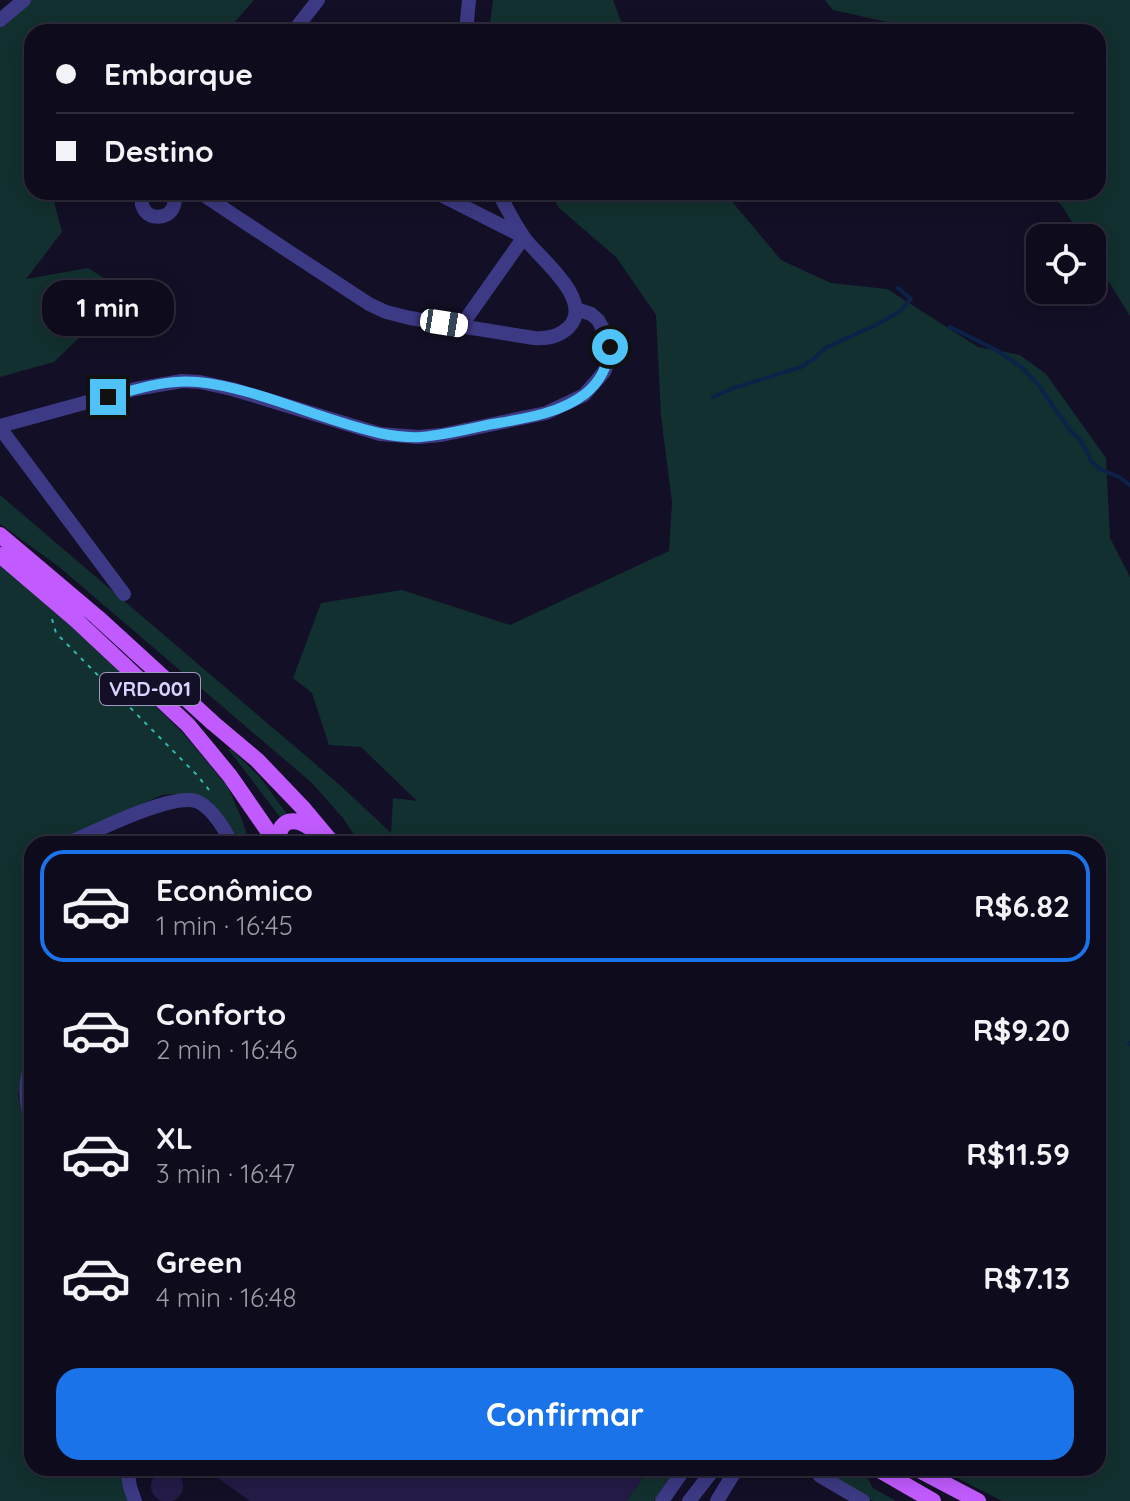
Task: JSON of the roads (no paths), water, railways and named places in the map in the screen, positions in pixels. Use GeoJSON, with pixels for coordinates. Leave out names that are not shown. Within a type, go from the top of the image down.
{"type":"FeatureCollection","features":[{"type":"Feature","properties":{"kind":"main road","name":"VRD-001"},"geometry":{"type":"LineString","coordinates":[[0,535],[257,760],[325,836]]}},
{"type":"Feature","properties":{"kind":"main road","name":"VRD-001"},"geometry":{"type":"LineString","coordinates":[[0,555],[76,620],[188,725],[230,776],[272,836]]}},
{"type":"Feature","properties":{"kind":"main road"},"geometry":{"type":"LineString","coordinates":[[278,836],[285,824],[298,822],[321,836]]}},
{"type":"Feature","properties":{"kind":"main road"},"geometry":{"type":"LineString","coordinates":[[890,1476],[933,1501]]}},
{"type":"Feature","properties":{"kind":"main road"},"geometry":{"type":"LineString","coordinates":[[930,1476],[978,1501]]}},
{"type":"Feature","properties":{"kind":"street"},"geometry":{"type":"LineString","coordinates":[[0,20],[24,0]]}},
{"type":"Feature","properties":{"kind":"street"},"geometry":{"type":"LineString","coordinates":[[299,24],[318,0]]}},
{"type":"Feature","properties":{"kind":"street"},"geometry":{"type":"LineString","coordinates":[[467,24],[469,0]]}},
{"type":"Feature","properties":{"kind":"street"},"geometry":{"type":"LineString","coordinates":[[142,200],[147,213],[157,217],[168,214],[176,200]]}},
{"type":"Feature","properties":{"kind":"street"},"geometry":{"type":"LineString","coordinates":[[211,200],[369,304],[386,312],[461,326],[554,337],[574,320],[576,309],[573,294],[524,237],[503,200]]}},
{"type":"Feature","properties":{"kind":"street"},"geometry":{"type":"LineString","coordinates":[[451,200],[524,237]]}},
{"type":"Feature","properties":{"kind":"street"},"geometry":{"type":"LineString","coordinates":[[461,326],[524,237]]}},
{"type":"Feature","properties":{"kind":"street"},"geometry":{"type":"LineString","coordinates":[[124,594],[0,427],[135,389],[182,381],[243,392],[380,434],[441,435],[546,413],[584,395],[604,372],[610,347],[598,320],[576,309]]}},
{"type":"Feature","properties":{"kind":"street"},"geometry":{"type":"LineString","coordinates":[[85,836],[154,807],[181,801],[197,802],[209,810],[227,836]]}},
{"type":"Feature","properties":{"kind":"street"},"geometry":{"type":"LineString","coordinates":[[128,1476],[135,1501]]}},
{"type":"Feature","properties":{"kind":"street"},"geometry":{"type":"LineString","coordinates":[[662,1501],[679,1476]]}},
{"type":"Feature","properties":{"kind":"street"},"geometry":{"type":"LineString","coordinates":[[689,1501],[709,1476]]}},
{"type":"Feature","properties":{"kind":"street"},"geometry":{"type":"LineString","coordinates":[[717,1501],[732,1476]]}},
{"type":"Feature","properties":{"kind":"street"},"geometry":{"type":"LineString","coordinates":[[820,1476],[863,1501]]}},
{"type":"Feature","properties":{"kind":"waterway"},"geometry":{"type":"LineString","coordinates":[[713,397],[801,367],[825,348],[899,312],[911,299],[898,288]]}},
{"type":"Feature","properties":{"kind":"waterway"},"geometry":{"type":"LineString","coordinates":[[950,327],[998,351],[1021,367],[1081,441],[1092,462],[1130,485]]}}]}
